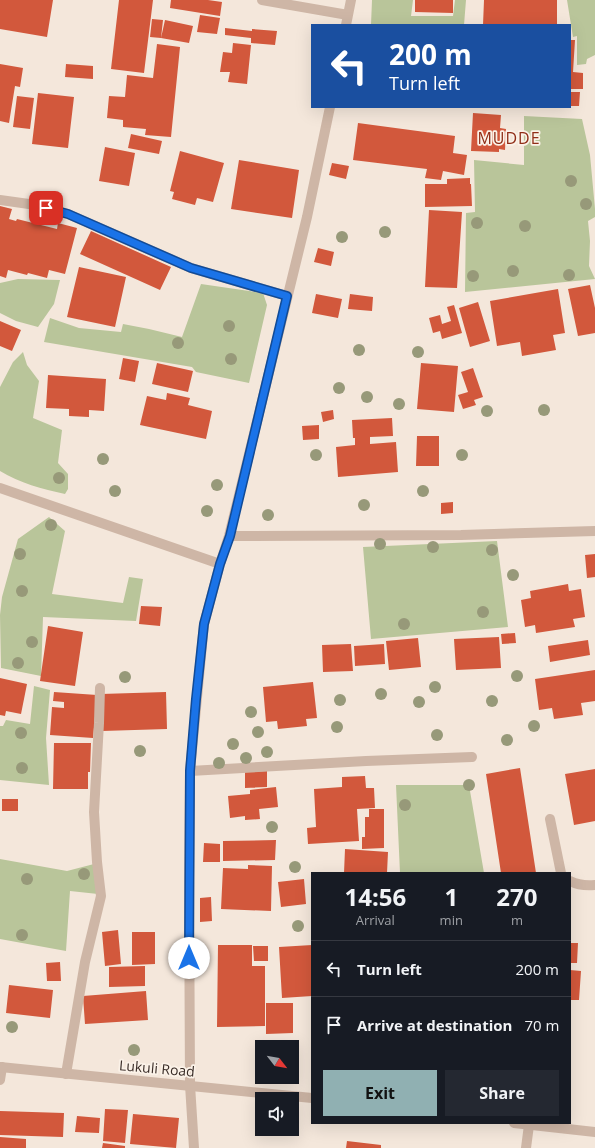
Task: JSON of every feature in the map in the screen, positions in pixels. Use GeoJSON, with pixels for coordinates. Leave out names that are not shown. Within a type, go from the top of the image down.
{"type":"FeatureCollection","features":[{"type":"Feature","properties":{"kind":"street"},"geometry":{"type":"LineString","coordinates":[[262,0],[347,20],[351,0]]}},
{"type":"Feature","properties":{"kind":"street"},"geometry":{"type":"LineString","coordinates":[[194,1148],[190,1085],[190,771],[204,624],[220,564],[230,536],[287,296],[308,217],[330,108]]}},
{"type":"Feature","properties":{"kind":"street"},"geometry":{"type":"LineString","coordinates":[[0,200],[36,205],[68,214],[191,268],[287,296]]}},
{"type":"Feature","properties":{"kind":"street"},"geometry":{"type":"LineString","coordinates":[[0,488],[220,564]]}},
{"type":"Feature","properties":{"kind":"street"},"geometry":{"type":"LineString","coordinates":[[230,536],[461,535],[595,531]]}},
{"type":"Feature","properties":{"kind":"street"},"geometry":{"type":"LineString","coordinates":[[66,1074],[85,962],[101,896],[94,812],[100,688]]}},
{"type":"Feature","properties":{"kind":"street"},"geometry":{"type":"LineString","coordinates":[[190,771],[366,761],[472,757]]}},
{"type":"Feature","properties":{"kind":"street"},"geometry":{"type":"LineString","coordinates":[[550,819],[561,872]]}},
{"type":"Feature","properties":{"kind":"street"},"geometry":{"type":"LineString","coordinates":[[571,882],[585,886],[595,885]]}},
{"type":"Feature","properties":{"kind":"street"},"geometry":{"type":"LineString","coordinates":[[0,1080],[1,1067]]}},
{"type":"Feature","properties":{"kind":"street","name":"Lukuli Road"},"geometry":{"type":"LineString","coordinates":[[1,1067],[311,1098]]}},
{"type":"Feature","properties":{"kind":"street"},"geometry":{"type":"LineString","coordinates":[[522,1124],[595,1132]]}},
{"type":"Feature","properties":{"kind":"street"},"geometry":{"type":"LineString","coordinates":[[526,1148],[529,1125]]}},
{"type":"Feature","properties":{"kind":"green space"},"geometry":{"type":"Polygon","coordinates":[[[372,0],[413,0],[411,16],[453,16],[455,0],[466,0],[464,24],[371,24],[372,0]]]}},
{"type":"Feature","properties":{"kind":"green space"},"geometry":{"type":"Polygon","coordinates":[[[567,0],[595,0],[595,55],[587,59],[586,64],[577,65],[577,36],[573,37],[567,0]]]}},
{"type":"Feature","properties":{"kind":"green space"},"geometry":{"type":"Polygon","coordinates":[[[524,116],[582,119],[590,155],[595,209],[595,217],[588,221],[590,241],[589,266],[595,279],[465,292],[466,213],[475,212],[474,160],[524,165],[524,116]]]}},
{"type":"Feature","properties":{"kind":"green space"},"geometry":{"type":"Polygon","coordinates":[[[18,279],[60,280],[54,304],[38,327],[16,321],[0,313],[0,283],[18,279]]]}},
{"type":"Feature","properties":{"kind":"green space"},"geometry":{"type":"Polygon","coordinates":[[[201,284],[263,293],[267,305],[249,383],[196,372],[192,367],[44,342],[50,318],[79,328],[121,332],[123,324],[182,337],[201,284]]]}},
{"type":"Feature","properties":{"kind":"green space"},"geometry":{"type":"Polygon","coordinates":[[[23,352],[27,365],[39,381],[33,418],[62,430],[58,463],[68,474],[68,489],[65,494],[31,485],[0,471],[0,387],[13,362],[23,352]]]}},
{"type":"Feature","properties":{"kind":"green space"},"geometry":{"type":"Polygon","coordinates":[[[49,517],[65,531],[52,594],[123,603],[129,577],[143,579],[136,621],[43,617],[41,676],[1,668],[0,615],[2,597],[18,539],[49,517]]]}},
{"type":"Feature","properties":{"kind":"green space"},"geometry":{"type":"Polygon","coordinates":[[[497,541],[508,627],[371,639],[363,547],[497,541]]]}},
{"type":"Feature","properties":{"kind":"green space"},"geometry":{"type":"Polygon","coordinates":[[[34,686],[50,690],[46,738],[49,785],[0,780],[0,726],[3,726],[6,720],[30,724],[34,686]]]}},
{"type":"Feature","properties":{"kind":"green space"},"geometry":{"type":"Polygon","coordinates":[[[396,785],[469,785],[484,872],[400,872],[396,785]]]}},
{"type":"Feature","properties":{"kind":"green space"},"geometry":{"type":"Polygon","coordinates":[[[0,859],[67,871],[94,864],[98,894],[70,891],[66,951],[0,939],[0,859]]]}},
{"type":"Feature","properties":{"kind":"building"},"geometry":{"type":"Polygon","coordinates":[[[0,0],[53,0],[47,37],[0,29],[0,0]]]}},
{"type":"Feature","properties":{"kind":"building"},"geometry":{"type":"Polygon","coordinates":[[[119,0],[153,0],[144,73],[111,69],[119,0]]]}},
{"type":"Feature","properties":{"kind":"building"},"geometry":{"type":"Polygon","coordinates":[[[171,0],[208,0],[222,2],[220,16],[170,8],[171,0]]]}},
{"type":"Feature","properties":{"kind":"building"},"geometry":{"type":"Polygon","coordinates":[[[415,0],[453,0],[453,13],[415,12],[415,0]]]}},
{"type":"Feature","properties":{"kind":"building"},"geometry":{"type":"Polygon","coordinates":[[[484,0],[557,0],[557,24],[483,24],[484,0]]]}},
{"type":"Feature","properties":{"kind":"building"},"geometry":{"type":"Polygon","coordinates":[[[200,15],[220,18],[217,34],[197,32],[200,15]]]}},
{"type":"Feature","properties":{"kind":"building"},"geometry":{"type":"Polygon","coordinates":[[[152,19],[163,20],[161,38],[150,37],[152,19]]]}},
{"type":"Feature","properties":{"kind":"building"},"geometry":{"type":"Polygon","coordinates":[[[165,20],[193,26],[189,43],[161,38],[165,20]]]}},
{"type":"Feature","properties":{"kind":"building"},"geometry":{"type":"Polygon","coordinates":[[[225,28],[252,31],[252,29],[277,31],[275,45],[251,43],[251,38],[225,35],[225,28]]]}},
{"type":"Feature","properties":{"kind":"building"},"geometry":{"type":"Polygon","coordinates":[[[571,40],[575,40],[573,72],[583,73],[583,89],[571,89],[571,40]]]}},
{"type":"Feature","properties":{"kind":"building"},"geometry":{"type":"Polygon","coordinates":[[[233,43],[251,45],[247,84],[228,82],[230,72],[220,72],[223,52],[232,53],[233,43]]]}},
{"type":"Feature","properties":{"kind":"building"},"geometry":{"type":"Polygon","coordinates":[[[157,44],[180,47],[171,137],[145,135],[146,129],[123,127],[123,120],[107,118],[109,96],[125,97],[127,75],[153,78],[157,44]]]}},
{"type":"Feature","properties":{"kind":"building"},"geometry":{"type":"Polygon","coordinates":[[[0,64],[23,68],[20,87],[15,86],[9,123],[0,121],[0,64]]]}},
{"type":"Feature","properties":{"kind":"building"},"geometry":{"type":"Polygon","coordinates":[[[66,64],[93,66],[93,79],[65,77],[66,64]]]}},
{"type":"Feature","properties":{"kind":"building"},"geometry":{"type":"Polygon","coordinates":[[[571,92],[580,92],[579,106],[571,106],[571,92]]]}},
{"type":"Feature","properties":{"kind":"building"},"geometry":{"type":"Polygon","coordinates":[[[38,93],[74,97],[68,148],[32,144],[38,93]]]}},
{"type":"Feature","properties":{"kind":"building"},"geometry":{"type":"Polygon","coordinates":[[[17,96],[34,98],[30,129],[13,127],[17,96]]]}},
{"type":"Feature","properties":{"kind":"building"},"geometry":{"type":"Polygon","coordinates":[[[473,113],[501,115],[500,128],[506,129],[505,150],[499,149],[499,152],[471,151],[473,113]]]}},
{"type":"Feature","properties":{"kind":"building"},"geometry":{"type":"Polygon","coordinates":[[[358,123],[455,136],[453,153],[467,155],[464,175],[443,171],[441,180],[425,178],[427,169],[353,160],[358,123]]]}},
{"type":"Feature","properties":{"kind":"building"},"geometry":{"type":"Polygon","coordinates":[[[131,134],[162,141],[159,154],[128,148],[131,134]]]}},
{"type":"Feature","properties":{"kind":"building"},"geometry":{"type":"Polygon","coordinates":[[[105,147],[135,153],[129,186],[99,181],[105,147]]]}},
{"type":"Feature","properties":{"kind":"building"},"geometry":{"type":"Polygon","coordinates":[[[180,151],[224,163],[213,202],[197,198],[195,205],[172,199],[174,192],[170,191],[180,151]]]}},
{"type":"Feature","properties":{"kind":"building"},"geometry":{"type":"Polygon","coordinates":[[[239,160],[299,170],[292,218],[231,209],[239,160]]]}},
{"type":"Feature","properties":{"kind":"building"},"geometry":{"type":"Polygon","coordinates":[[[332,163],[349,166],[346,179],[329,175],[332,163]]]}},
{"type":"Feature","properties":{"kind":"building"},"geometry":{"type":"Polygon","coordinates":[[[470,178],[472,206],[425,207],[425,184],[447,184],[447,179],[470,178]]]}},
{"type":"Feature","properties":{"kind":"building"},"geometry":{"type":"Polygon","coordinates":[[[0,206],[12,209],[9,219],[16,221],[17,219],[57,229],[58,223],[77,228],[65,274],[49,270],[47,278],[8,270],[6,278],[0,276],[0,206]]]}},
{"type":"Feature","properties":{"kind":"building"},"geometry":{"type":"Polygon","coordinates":[[[429,210],[462,212],[457,288],[425,287],[429,210]]]}},
{"type":"Feature","properties":{"kind":"building"},"geometry":{"type":"Polygon","coordinates":[[[91,231],[171,267],[160,290],[80,254],[91,231]]]}},
{"type":"Feature","properties":{"kind":"building"},"geometry":{"type":"Polygon","coordinates":[[[318,248],[334,252],[331,266],[314,262],[318,248]]]}},
{"type":"Feature","properties":{"kind":"building"},"geometry":{"type":"Polygon","coordinates":[[[79,267],[126,277],[115,327],[67,317],[79,267]]]}},
{"type":"Feature","properties":{"kind":"building"},"geometry":{"type":"Polygon","coordinates":[[[590,285],[595,308],[595,333],[578,336],[568,289],[590,285]]]}},
{"type":"Feature","properties":{"kind":"building"},"geometry":{"type":"Polygon","coordinates":[[[558,289],[565,333],[553,335],[556,350],[522,356],[520,342],[497,346],[490,301],[558,289]]]}},
{"type":"Feature","properties":{"kind":"building"},"geometry":{"type":"Polygon","coordinates":[[[316,294],[342,299],[338,318],[312,313],[316,294]]]}},
{"type":"Feature","properties":{"kind":"building"},"geometry":{"type":"Polygon","coordinates":[[[350,294],[373,297],[372,311],[348,309],[350,294]]]}},
{"type":"Feature","properties":{"kind":"building"},"geometry":{"type":"Polygon","coordinates":[[[478,302],[490,341],[470,347],[459,308],[478,302]]]}},
{"type":"Feature","properties":{"kind":"building"},"geometry":{"type":"Polygon","coordinates":[[[454,305],[462,333],[442,339],[440,331],[433,333],[429,318],[440,315],[442,324],[451,321],[447,307],[454,305]]]}},
{"type":"Feature","properties":{"kind":"building"},"geometry":{"type":"Polygon","coordinates":[[[0,321],[21,330],[12,351],[0,346],[0,321]]]}},
{"type":"Feature","properties":{"kind":"building"},"geometry":{"type":"Polygon","coordinates":[[[123,358],[139,361],[135,382],[119,379],[123,358]]]}},
{"type":"Feature","properties":{"kind":"building"},"geometry":{"type":"Polygon","coordinates":[[[157,363],[193,371],[188,392],[152,384],[157,363]]]}},
{"type":"Feature","properties":{"kind":"building"},"geometry":{"type":"Polygon","coordinates":[[[421,363],[458,366],[454,412],[417,409],[421,363]]]}},
{"type":"Feature","properties":{"kind":"building"},"geometry":{"type":"Polygon","coordinates":[[[473,368],[483,397],[474,400],[476,405],[463,409],[458,395],[468,392],[461,372],[473,368]]]}},
{"type":"Feature","properties":{"kind":"building"},"geometry":{"type":"Polygon","coordinates":[[[48,375],[106,379],[104,411],[89,410],[89,417],[69,416],[69,409],[46,408],[48,375]]]}},
{"type":"Feature","properties":{"kind":"building"},"geometry":{"type":"Polygon","coordinates":[[[167,393],[190,398],[188,405],[212,411],[206,439],[140,425],[147,396],[166,400],[167,393]]]}},
{"type":"Feature","properties":{"kind":"building"},"geometry":{"type":"Polygon","coordinates":[[[333,410],[334,419],[323,422],[321,412],[333,410]]]}},
{"type":"Feature","properties":{"kind":"building"},"geometry":{"type":"Polygon","coordinates":[[[392,418],[393,436],[370,437],[370,444],[396,442],[398,472],[338,477],[336,447],[355,445],[352,420],[392,418]]]}},
{"type":"Feature","properties":{"kind":"building"},"geometry":{"type":"Polygon","coordinates":[[[319,425],[319,439],[303,440],[302,426],[319,425]]]}},
{"type":"Feature","properties":{"kind":"building"},"geometry":{"type":"Polygon","coordinates":[[[417,436],[439,436],[439,466],[416,466],[417,436]]]}},
{"type":"Feature","properties":{"kind":"building"},"geometry":{"type":"Polygon","coordinates":[[[453,502],[453,513],[441,514],[441,503],[453,502]]]}},
{"type":"Feature","properties":{"kind":"building"},"geometry":{"type":"Polygon","coordinates":[[[595,554],[595,577],[587,578],[585,555],[595,554]]]}},
{"type":"Feature","properties":{"kind":"building"},"geometry":{"type":"Polygon","coordinates":[[[568,584],[569,591],[581,589],[585,617],[573,619],[575,627],[536,633],[535,625],[525,627],[521,600],[531,598],[530,591],[568,584]]]}},
{"type":"Feature","properties":{"kind":"building"},"geometry":{"type":"Polygon","coordinates":[[[141,606],[162,607],[160,626],[139,624],[141,606]]]}},
{"type":"Feature","properties":{"kind":"building"},"geometry":{"type":"Polygon","coordinates":[[[48,626],[83,632],[75,686],[40,681],[48,626]]]}},
{"type":"Feature","properties":{"kind":"building"},"geometry":{"type":"Polygon","coordinates":[[[515,633],[516,643],[502,644],[501,634],[515,633]]]}},
{"type":"Feature","properties":{"kind":"building"},"geometry":{"type":"Polygon","coordinates":[[[499,637],[501,668],[456,670],[454,639],[499,637]]]}},
{"type":"Feature","properties":{"kind":"building"},"geometry":{"type":"Polygon","coordinates":[[[418,638],[421,667],[389,670],[386,641],[418,638]]]}},
{"type":"Feature","properties":{"kind":"building"},"geometry":{"type":"Polygon","coordinates":[[[588,640],[590,655],[550,662],[548,646],[588,640]]]}},
{"type":"Feature","properties":{"kind":"building"},"geometry":{"type":"Polygon","coordinates":[[[351,644],[353,671],[323,672],[322,645],[351,644]]]}},
{"type":"Feature","properties":{"kind":"building"},"geometry":{"type":"Polygon","coordinates":[[[384,644],[385,664],[355,666],[354,646],[384,644]]]}},
{"type":"Feature","properties":{"kind":"building"},"geometry":{"type":"Polygon","coordinates":[[[595,670],[595,701],[581,703],[583,715],[554,719],[552,708],[539,710],[535,679],[595,670]]]}},
{"type":"Feature","properties":{"kind":"building"},"geometry":{"type":"Polygon","coordinates":[[[0,678],[27,684],[21,714],[6,711],[5,716],[0,715],[0,678]]]}},
{"type":"Feature","properties":{"kind":"building"},"geometry":{"type":"Polygon","coordinates":[[[313,682],[317,718],[306,719],[307,726],[278,729],[277,721],[266,722],[263,687],[313,682]]]}},
{"type":"Feature","properties":{"kind":"building"},"geometry":{"type":"Polygon","coordinates":[[[54,692],[97,695],[93,738],[50,735],[52,707],[64,708],[64,702],[53,701],[54,692]]]}},
{"type":"Feature","properties":{"kind":"building"},"geometry":{"type":"Polygon","coordinates":[[[166,692],[167,729],[102,731],[101,694],[166,692]]]}},
{"type":"Feature","properties":{"kind":"building"},"geometry":{"type":"Polygon","coordinates":[[[54,743],[91,743],[88,789],[53,789],[54,743]]]}},
{"type":"Feature","properties":{"kind":"building"},"geometry":{"type":"Polygon","coordinates":[[[520,768],[536,872],[501,872],[486,774],[520,768]]]}},
{"type":"Feature","properties":{"kind":"building"},"geometry":{"type":"Polygon","coordinates":[[[595,769],[595,821],[574,825],[565,774],[595,769]]]}},
{"type":"Feature","properties":{"kind":"building"},"geometry":{"type":"Polygon","coordinates":[[[267,771],[267,787],[245,788],[245,772],[267,771]]]}},
{"type":"Feature","properties":{"kind":"building"},"geometry":{"type":"Polygon","coordinates":[[[365,776],[366,788],[374,788],[375,808],[357,809],[359,841],[308,844],[307,828],[316,827],[314,789],[342,787],[342,777],[365,776]]]}},
{"type":"Feature","properties":{"kind":"building"},"geometry":{"type":"Polygon","coordinates":[[[276,787],[278,807],[259,809],[260,819],[245,820],[245,816],[230,818],[228,796],[250,794],[250,790],[276,787]]]}},
{"type":"Feature","properties":{"kind":"building"},"geometry":{"type":"Polygon","coordinates":[[[2,799],[18,799],[18,811],[2,811],[2,799]]]}},
{"type":"Feature","properties":{"kind":"building"},"geometry":{"type":"Polygon","coordinates":[[[369,809],[384,809],[384,848],[362,849],[362,837],[365,837],[365,817],[369,817],[369,809]]]}},
{"type":"Feature","properties":{"kind":"building"},"geometry":{"type":"Polygon","coordinates":[[[276,840],[275,860],[223,861],[223,841],[276,840]]]}},
{"type":"Feature","properties":{"kind":"building"},"geometry":{"type":"Polygon","coordinates":[[[204,843],[220,844],[220,862],[203,862],[204,843]]]}},
{"type":"Feature","properties":{"kind":"building"},"geometry":{"type":"Polygon","coordinates":[[[345,849],[388,852],[387,872],[344,872],[345,849]]]}},
{"type":"Feature","properties":{"kind":"building"},"geometry":{"type":"Polygon","coordinates":[[[248,865],[272,866],[271,911],[221,909],[223,868],[248,869],[248,865]]]}},
{"type":"Feature","properties":{"kind":"building"},"geometry":{"type":"Polygon","coordinates":[[[304,879],[306,904],[281,907],[278,882],[304,879]]]}},
{"type":"Feature","properties":{"kind":"building"},"geometry":{"type":"Polygon","coordinates":[[[211,897],[212,921],[200,922],[200,898],[211,897]]]}},
{"type":"Feature","properties":{"kind":"building"},"geometry":{"type":"Polygon","coordinates":[[[118,930],[121,964],[105,966],[102,932],[118,930]]]}},
{"type":"Feature","properties":{"kind":"building"},"geometry":{"type":"Polygon","coordinates":[[[132,932],[155,932],[155,964],[132,965],[132,932]]]}},
{"type":"Feature","properties":{"kind":"building"},"geometry":{"type":"Polygon","coordinates":[[[571,943],[578,943],[577,963],[571,963],[571,943]]]}},
{"type":"Feature","properties":{"kind":"building"},"geometry":{"type":"Polygon","coordinates":[[[218,945],[252,945],[252,966],[265,966],[265,1026],[217,1027],[218,945]]]}},
{"type":"Feature","properties":{"kind":"building"},"geometry":{"type":"Polygon","coordinates":[[[311,945],[311,996],[282,998],[279,947],[311,945]]]}},
{"type":"Feature","properties":{"kind":"building"},"geometry":{"type":"Polygon","coordinates":[[[253,946],[268,946],[268,961],[254,961],[253,946]]]}},
{"type":"Feature","properties":{"kind":"building"},"geometry":{"type":"Polygon","coordinates":[[[60,962],[61,981],[47,981],[46,963],[60,962]]]}},
{"type":"Feature","properties":{"kind":"building"},"geometry":{"type":"Polygon","coordinates":[[[145,966],[145,986],[109,987],[109,967],[145,966]]]}},
{"type":"Feature","properties":{"kind":"building"},"geometry":{"type":"Polygon","coordinates":[[[571,970],[581,971],[579,1000],[571,1000],[571,970]]]}},
{"type":"Feature","properties":{"kind":"building"},"geometry":{"type":"Polygon","coordinates":[[[9,985],[53,990],[50,1018],[6,1013],[9,985]]]}},
{"type":"Feature","properties":{"kind":"building"},"geometry":{"type":"Polygon","coordinates":[[[146,991],[148,1020],[85,1024],[83,996],[146,991]]]}},
{"type":"Feature","properties":{"kind":"building"},"geometry":{"type":"Polygon","coordinates":[[[266,1003],[293,1003],[293,1033],[266,1034],[266,1003]]]}},
{"type":"Feature","properties":{"kind":"building"},"geometry":{"type":"Polygon","coordinates":[[[105,1109],[128,1110],[125,1143],[103,1141],[105,1109]]]}},
{"type":"Feature","properties":{"kind":"building"},"geometry":{"type":"Polygon","coordinates":[[[0,1111],[64,1113],[63,1137],[0,1135],[0,1111]]]}},
{"type":"Feature","properties":{"kind":"building"},"geometry":{"type":"Polygon","coordinates":[[[133,1114],[179,1118],[176,1148],[130,1144],[133,1114]]]}},
{"type":"Feature","properties":{"kind":"building"},"geometry":{"type":"Polygon","coordinates":[[[77,1116],[100,1118],[99,1133],[75,1132],[77,1116]]]}},
{"type":"Feature","properties":{"kind":"building"},"geometry":{"type":"Polygon","coordinates":[[[0,1137],[26,1139],[26,1148],[0,1148],[0,1137]]]}},
{"type":"Feature","properties":{"kind":"building"},"geometry":{"type":"Polygon","coordinates":[[[347,1141],[381,1145],[381,1148],[346,1148],[347,1141]]]}},
{"type":"Feature","properties":{"kind":"building"},"geometry":{"type":"Polygon","coordinates":[[[103,1143],[125,1146],[125,1148],[102,1148],[103,1143]]]}},
{"type":"Feature","properties":{"kind":"district","name":"MUDDE"},"geometry":{"type":"Point","coordinates":[509,138]}},
{"type":"Feature","properties":{"kind":"route"},"geometry":{"type":"LineString","coordinates":[[46,208],[68,214],[191,268],[287,296],[230,536],[220,564],[204,624],[190,771],[189,958]]}}]}
